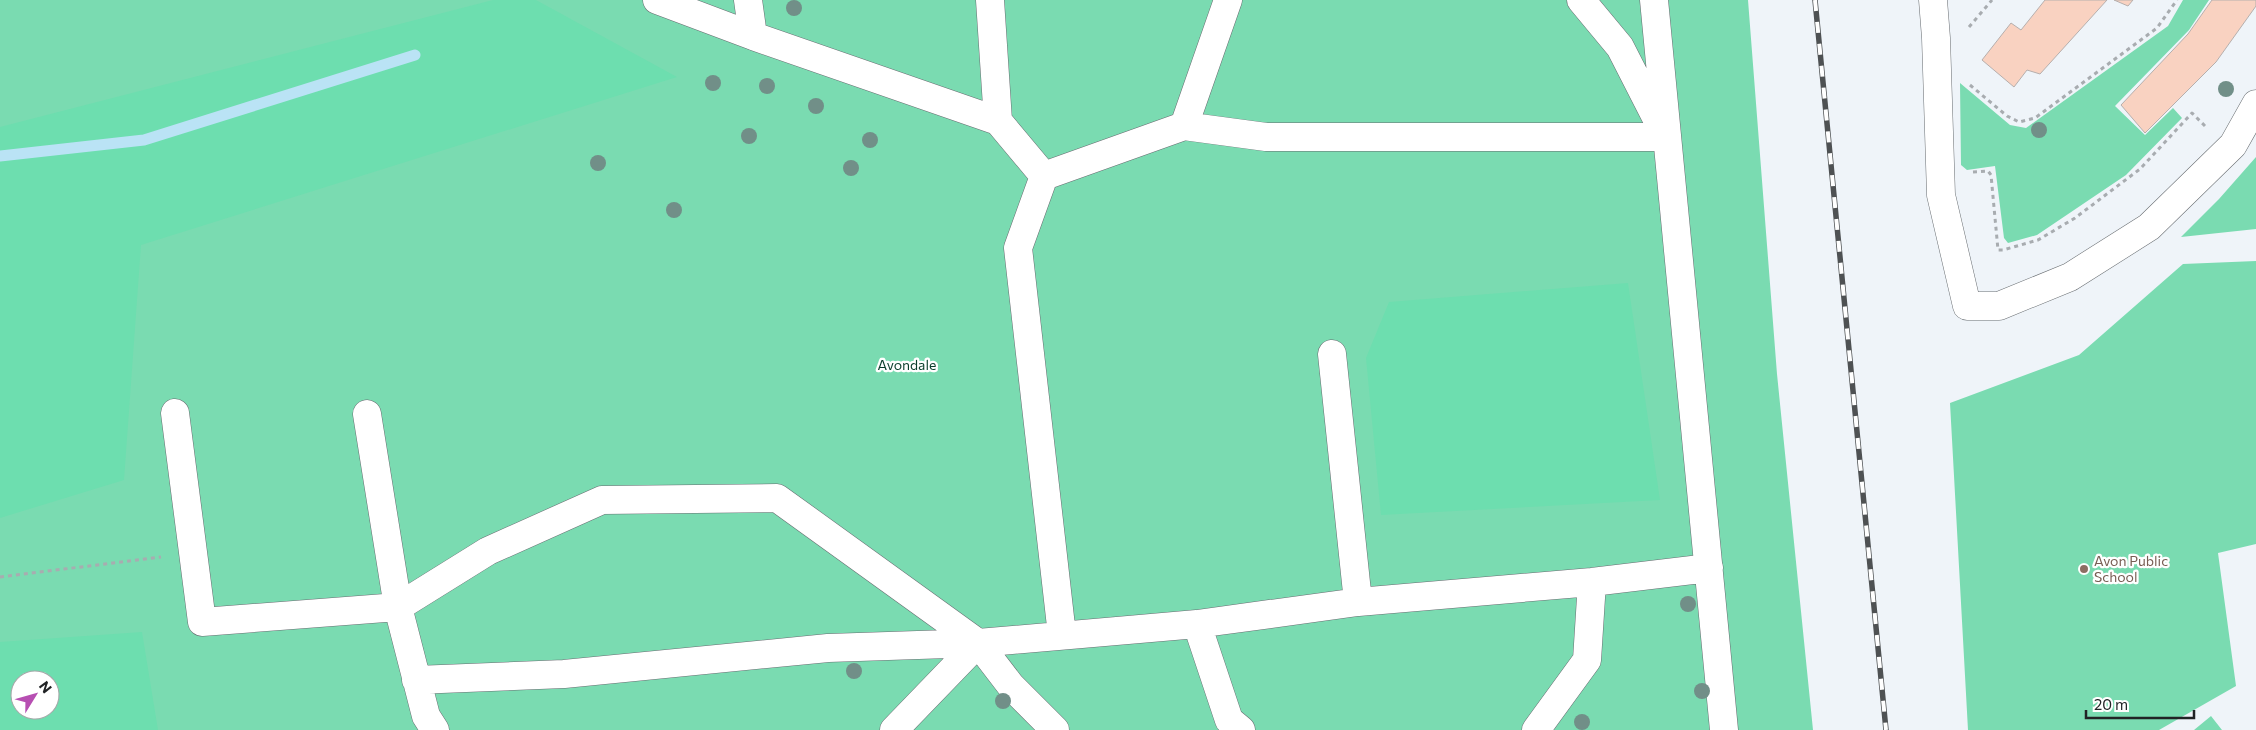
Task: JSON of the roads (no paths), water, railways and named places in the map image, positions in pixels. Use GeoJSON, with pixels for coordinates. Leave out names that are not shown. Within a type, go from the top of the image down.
{"type":"FeatureCollection","features":[{"type":"Feature","properties":{"kind":"lane"},"geometry":{"type":"LineString","coordinates":[[656,0],[753,36],[998,121],[1044,176]]}},
{"type":"Feature","properties":{"kind":"lane"},"geometry":{"type":"LineString","coordinates":[[748,0],[753,36]]}},
{"type":"Feature","properties":{"kind":"lane"},"geometry":{"type":"LineString","coordinates":[[990,0],[998,121]]}},
{"type":"Feature","properties":{"kind":"lane"},"geometry":{"type":"LineString","coordinates":[[1184,126],[1228,0]]}},
{"type":"Feature","properties":{"kind":"lane"},"geometry":{"type":"LineString","coordinates":[[1580,0],[1620,47],[1666,137]]}},
{"type":"Feature","properties":{"kind":"lane"},"geometry":{"type":"LineString","coordinates":[[1654,0],[1724,730]]}},
{"type":"Feature","properties":{"kind":"lane"},"geometry":{"type":"LineString","coordinates":[[1933,0],[1941,195],[1967,306],[1999,306],[2070,277],[2149,227],[2233,145],[2256,104]]}},
{"type":"Feature","properties":{"kind":"lane"},"geometry":{"type":"LineString","coordinates":[[1044,176],[1184,126],[1266,137],[1666,137]]}},
{"type":"Feature","properties":{"kind":"lane"},"geometry":{"type":"LineString","coordinates":[[1044,176],[1018,248],[1062,635]]}},
{"type":"Feature","properties":{"kind":"lane"},"geometry":{"type":"LineString","coordinates":[[1332,354],[1358,602]]}},
{"type":"Feature","properties":{"kind":"lane"},"geometry":{"type":"LineString","coordinates":[[175,414],[202,622],[398,607],[488,551],[602,500],[777,498],[978,643],[1011,686],[1055,730]]}},
{"type":"Feature","properties":{"kind":"lane"},"geometry":{"type":"LineString","coordinates":[[367,414],[398,607],[426,716],[435,730]]}},
{"type":"Feature","properties":{"kind":"lane"},"geometry":{"type":"LineString","coordinates":[[416,680],[564,674],[828,648],[978,643],[1197,624],[1358,602],[1592,582],[1709,568]]}},
{"type":"Feature","properties":{"kind":"lane"},"geometry":{"type":"LineString","coordinates":[[1536,730],[1587,660],[1592,582]]}},
{"type":"Feature","properties":{"kind":"lane"},"geometry":{"type":"LineString","coordinates":[[1197,624],[1229,720],[1240,730]]}},
{"type":"Feature","properties":{"kind":"lane"},"geometry":{"type":"LineString","coordinates":[[894,730],[978,643]]}},
{"type":"Feature","properties":{"kind":"waterway"},"geometry":{"type":"LineString","coordinates":[[0,156],[144,140],[415,55]]}},
{"type":"Feature","properties":{"kind":"railway"},"geometry":{"type":"LineString","coordinates":[[1815,0],[1886,730]]}},
{"type":"Feature","properties":{"kind":"place","name":"Avon Public School"},"geometry":{"type":"Point","coordinates":[2084,569]}},
{"type":"Feature","properties":{"kind":"park label","name":"Avondale"},"geometry":{"type":"Point","coordinates":[907,365]}}]}
